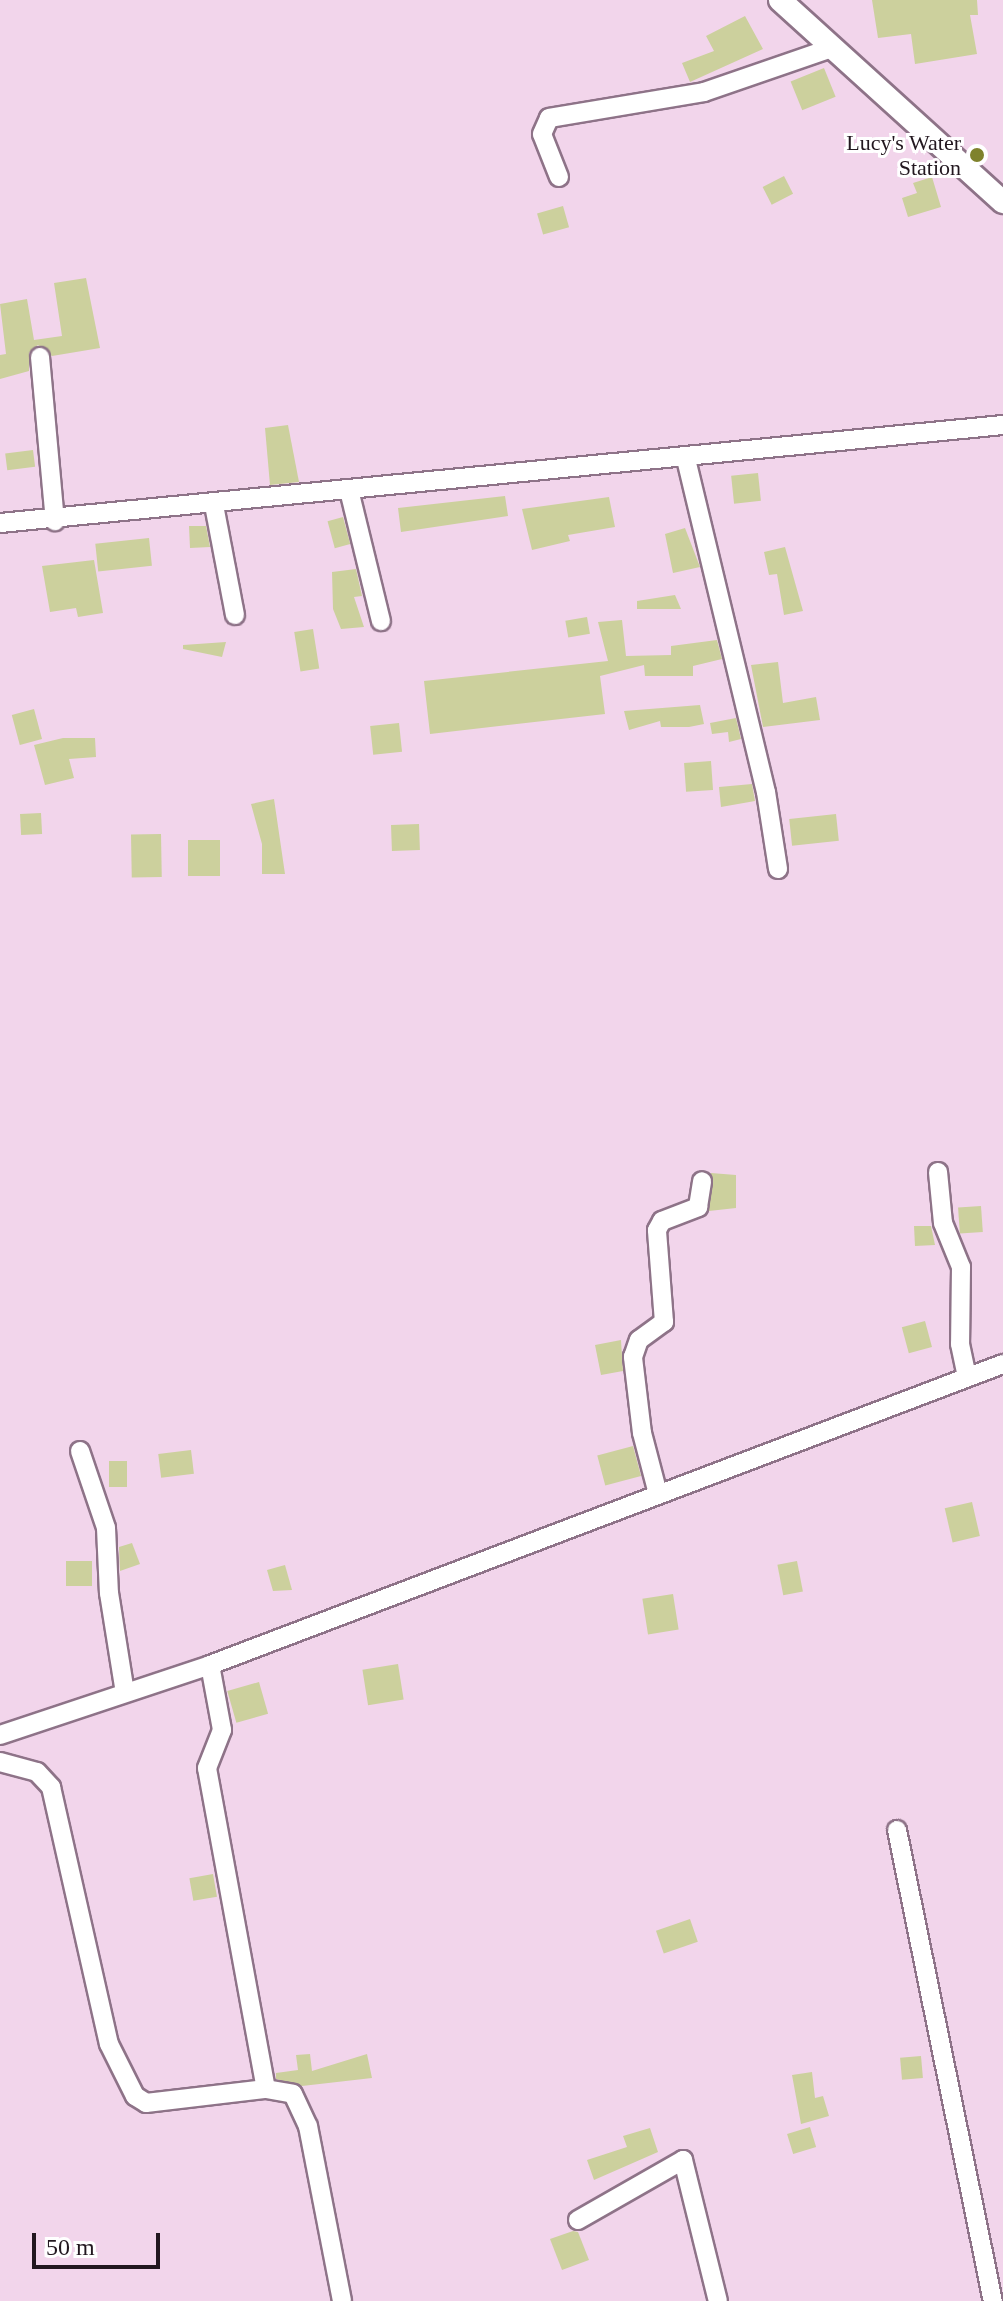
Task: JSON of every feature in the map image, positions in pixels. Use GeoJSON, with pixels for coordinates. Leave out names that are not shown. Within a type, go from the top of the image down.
{"type":"FeatureCollection","features":[{"type":"Feature","properties":{"kind":"street"},"geometry":{"type":"LineString","coordinates":[[780,0],[829,49],[1003,202]]}},
{"type":"Feature","properties":{"kind":"street"},"geometry":{"type":"LineString","coordinates":[[559,177],[542,134],[549,118],[704,92],[829,49]]}},
{"type":"Feature","properties":{"kind":"street"},"geometry":{"type":"LineString","coordinates":[[40,357],[55,521]]}},
{"type":"Feature","properties":{"kind":"street"},"geometry":{"type":"LineString","coordinates":[[0,523],[55,521],[1003,425]]}},
{"type":"Feature","properties":{"kind":"street"},"geometry":{"type":"LineString","coordinates":[[686,459],[766,792],[778,869]]}},
{"type":"Feature","properties":{"kind":"street"},"geometry":{"type":"LineString","coordinates":[[349,490],[381,621]]}},
{"type":"Feature","properties":{"kind":"street"},"geometry":{"type":"LineString","coordinates":[[214,505],[235,615]]}},
{"type":"Feature","properties":{"kind":"street"},"geometry":{"type":"LineString","coordinates":[[938,1172],[943,1223],[961,1267],[960,1344],[967,1377]]}},
{"type":"Feature","properties":{"kind":"street"},"geometry":{"type":"LineString","coordinates":[[658,1494],[642,1433],[633,1357],[639,1340],[664,1322],[657,1230],[662,1221],[698,1207],[702,1181]]}},
{"type":"Feature","properties":{"kind":"street"},"geometry":{"type":"LineString","coordinates":[[0,1735],[210,1665],[1003,1364]]}},
{"type":"Feature","properties":{"kind":"street"},"geometry":{"type":"LineString","coordinates":[[80,1451],[106,1528],[109,1593],[125,1693]]}},
{"type":"Feature","properties":{"kind":"street"},"geometry":{"type":"LineString","coordinates":[[210,1665],[222,1730],[207,1768],[266,2089]]}},
{"type":"Feature","properties":{"kind":"street"},"geometry":{"type":"LineString","coordinates":[[0,1762],[37,1772],[51,1787],[109,2044],[135,2096],[146,2103],[266,2089],[293,2094],[308,2126],[342,2301]]}},
{"type":"Feature","properties":{"kind":"street"},"geometry":{"type":"LineString","coordinates":[[897,1830],[993,2301]]}},
{"type":"Feature","properties":{"kind":"street"},"geometry":{"type":"LineString","coordinates":[[578,2220],[683,2160],[718,2301]]}},
{"type":"Feature","properties":{"kind":"building"},"geometry":{"type":"Polygon","coordinates":[[[872,0],[977,0],[978,15],[970,15],[977,54],[915,64],[911,34],[878,38],[872,0]]]}},
{"type":"Feature","properties":{"kind":"building"},"geometry":{"type":"Polygon","coordinates":[[[745,16],[763,49],[690,82],[682,63],[714,51],[706,36],[745,16]]]}},
{"type":"Feature","properties":{"kind":"building"},"geometry":{"type":"Polygon","coordinates":[[[824,68],[836,97],[802,110],[791,81],[824,68]]]}},
{"type":"Feature","properties":{"kind":"building"},"geometry":{"type":"Polygon","coordinates":[[[784,176],[793,194],[772,205],[763,187],[784,176]]]}},
{"type":"Feature","properties":{"kind":"building"},"geometry":{"type":"Polygon","coordinates":[[[932,177],[941,207],[908,217],[902,198],[917,193],[913,183],[932,177]]]}},
{"type":"Feature","properties":{"kind":"building"},"geometry":{"type":"Polygon","coordinates":[[[563,206],[569,227],[543,235],[537,213],[563,206]]]}},
{"type":"Feature","properties":{"kind":"building"},"geometry":{"type":"Polygon","coordinates":[[[86,278],[100,348],[52,356],[38,345],[29,353],[29,371],[0,379],[0,355],[6,354],[0,304],[27,299],[34,340],[62,336],[54,283],[86,278]]]}},
{"type":"Feature","properties":{"kind":"building"},"geometry":{"type":"Polygon","coordinates":[[[288,425],[299,482],[270,485],[265,428],[288,425]]]}},
{"type":"Feature","properties":{"kind":"building"},"geometry":{"type":"Polygon","coordinates":[[[33,450],[35,467],[7,470],[5,453],[33,450]]]}},
{"type":"Feature","properties":{"kind":"building"},"geometry":{"type":"Polygon","coordinates":[[[758,473],[761,501],[734,504],[731,476],[758,473]]]}},
{"type":"Feature","properties":{"kind":"building"},"geometry":{"type":"Polygon","coordinates":[[[505,496],[508,516],[401,532],[398,508],[505,496]]]}},
{"type":"Feature","properties":{"kind":"building"},"geometry":{"type":"Polygon","coordinates":[[[609,497],[615,527],[568,535],[570,541],[532,550],[522,509],[609,497]]]}},
{"type":"Feature","properties":{"kind":"building"},"geometry":{"type":"Polygon","coordinates":[[[343,517],[350,544],[335,548],[328,521],[343,517]]]}},
{"type":"Feature","properties":{"kind":"building"},"geometry":{"type":"Polygon","coordinates":[[[189,526],[206,526],[210,547],[190,548],[189,526]]]}},
{"type":"Feature","properties":{"kind":"building"},"geometry":{"type":"Polygon","coordinates":[[[685,528],[700,567],[673,573],[665,534],[685,528]]]}},
{"type":"Feature","properties":{"kind":"building"},"geometry":{"type":"Polygon","coordinates":[[[149,538],[152,566],[98,571],[95,544],[149,538]]]}},
{"type":"Feature","properties":{"kind":"building"},"geometry":{"type":"Polygon","coordinates":[[[785,547],[803,611],[784,615],[777,574],[769,575],[764,552],[785,547]]]}},
{"type":"Feature","properties":{"kind":"building"},"geometry":{"type":"Polygon","coordinates":[[[94,560],[103,613],[78,617],[76,608],[50,612],[42,566],[94,560]]]}},
{"type":"Feature","properties":{"kind":"building"},"geometry":{"type":"Polygon","coordinates":[[[356,569],[362,596],[354,597],[364,627],[341,629],[333,609],[332,572],[356,569]]]}},
{"type":"Feature","properties":{"kind":"building"},"geometry":{"type":"Polygon","coordinates":[[[675,595],[681,609],[637,609],[637,601],[675,595]]]}},
{"type":"Feature","properties":{"kind":"building"},"geometry":{"type":"Polygon","coordinates":[[[587,617],[590,634],[568,638],[565,621],[587,617]]]}},
{"type":"Feature","properties":{"kind":"building"},"geometry":{"type":"Polygon","coordinates":[[[622,620],[626,656],[671,655],[671,646],[717,640],[722,659],[693,666],[693,676],[645,676],[644,665],[600,676],[605,714],[430,734],[424,681],[608,661],[598,622],[622,620]]]}},
{"type":"Feature","properties":{"kind":"building"},"geometry":{"type":"Polygon","coordinates":[[[313,629],[319,669],[300,671],[294,632],[313,629]]]}},
{"type":"Feature","properties":{"kind":"building"},"geometry":{"type":"Polygon","coordinates":[[[226,642],[222,657],[183,649],[183,645],[226,642]]]}},
{"type":"Feature","properties":{"kind":"building"},"geometry":{"type":"Polygon","coordinates":[[[778,662],[783,703],[816,697],[820,720],[763,727],[751,665],[778,662]]]}},
{"type":"Feature","properties":{"kind":"building"},"geometry":{"type":"Polygon","coordinates":[[[700,705],[704,724],[689,727],[661,727],[660,721],[629,730],[624,711],[700,705]]]}},
{"type":"Feature","properties":{"kind":"building"},"geometry":{"type":"Polygon","coordinates":[[[34,709],[42,739],[20,745],[12,715],[34,709]]]}},
{"type":"Feature","properties":{"kind":"building"},"geometry":{"type":"Polygon","coordinates":[[[736,718],[741,739],[729,742],[728,732],[712,734],[710,723],[736,718]]]}},
{"type":"Feature","properties":{"kind":"building"},"geometry":{"type":"Polygon","coordinates":[[[399,723],[402,752],[373,755],[370,726],[399,723]]]}},
{"type":"Feature","properties":{"kind":"building"},"geometry":{"type":"Polygon","coordinates":[[[63,738],[95,738],[96,757],[69,759],[74,778],[45,785],[34,745],[63,738]]]}},
{"type":"Feature","properties":{"kind":"building"},"geometry":{"type":"Polygon","coordinates":[[[711,761],[713,790],[686,792],[684,763],[711,761]]]}},
{"type":"Feature","properties":{"kind":"building"},"geometry":{"type":"Polygon","coordinates":[[[752,784],[755,801],[721,807],[719,787],[752,784]]]}},
{"type":"Feature","properties":{"kind":"building"},"geometry":{"type":"Polygon","coordinates":[[[274,799],[285,874],[262,874],[262,844],[251,804],[274,799]]]}},
{"type":"Feature","properties":{"kind":"building"},"geometry":{"type":"Polygon","coordinates":[[[41,813],[42,834],[21,835],[20,814],[41,813]]]}},
{"type":"Feature","properties":{"kind":"building"},"geometry":{"type":"Polygon","coordinates":[[[836,814],[839,841],[792,846],[789,819],[836,814]]]}},
{"type":"Feature","properties":{"kind":"building"},"geometry":{"type":"Polygon","coordinates":[[[419,824],[420,850],[392,851],[391,825],[419,824]]]}},
{"type":"Feature","properties":{"kind":"building"},"geometry":{"type":"Polygon","coordinates":[[[161,834],[162,877],[132,878],[131,835],[161,834]]]}},
{"type":"Feature","properties":{"kind":"building"},"geometry":{"type":"Polygon","coordinates":[[[188,840],[220,840],[220,876],[188,876],[188,840]]]}},
{"type":"Feature","properties":{"kind":"building"},"geometry":{"type":"Polygon","coordinates":[[[711,1173],[736,1175],[736,1208],[709,1211],[711,1173]]]}},
{"type":"Feature","properties":{"kind":"building"},"geometry":{"type":"Polygon","coordinates":[[[981,1206],[983,1232],[960,1234],[958,1208],[981,1206]]]}},
{"type":"Feature","properties":{"kind":"building"},"geometry":{"type":"Polygon","coordinates":[[[914,1226],[931,1226],[935,1245],[915,1246],[914,1226]]]}},
{"type":"Feature","properties":{"kind":"building"},"geometry":{"type":"Polygon","coordinates":[[[925,1321],[932,1347],[909,1353],[902,1327],[925,1321]]]}},
{"type":"Feature","properties":{"kind":"building"},"geometry":{"type":"Polygon","coordinates":[[[621,1340],[623,1371],[601,1375],[595,1345],[621,1340]]]}},
{"type":"Feature","properties":{"kind":"building"},"geometry":{"type":"Polygon","coordinates":[[[633,1446],[641,1476],[605,1486],[597,1456],[633,1446]]]}},
{"type":"Feature","properties":{"kind":"building"},"geometry":{"type":"Polygon","coordinates":[[[191,1450],[194,1474],[161,1478],[158,1454],[191,1450]]]}},
{"type":"Feature","properties":{"kind":"building"},"geometry":{"type":"Polygon","coordinates":[[[109,1461],[127,1461],[127,1487],[109,1487],[109,1461]]]}},
{"type":"Feature","properties":{"kind":"building"},"geometry":{"type":"Polygon","coordinates":[[[972,1502],[980,1536],[953,1542],[945,1508],[972,1502]]]}},
{"type":"Feature","properties":{"kind":"building"},"geometry":{"type":"Polygon","coordinates":[[[132,1543],[140,1564],[120,1571],[119,1547],[132,1543]]]}},
{"type":"Feature","properties":{"kind":"building"},"geometry":{"type":"Polygon","coordinates":[[[66,1561],[92,1561],[92,1586],[66,1586],[66,1561]]]}},
{"type":"Feature","properties":{"kind":"building"},"geometry":{"type":"Polygon","coordinates":[[[797,1561],[803,1591],[783,1595],[777,1565],[797,1561]]]}},
{"type":"Feature","properties":{"kind":"building"},"geometry":{"type":"Polygon","coordinates":[[[285,1565],[292,1590],[273,1591],[267,1570],[285,1565]]]}},
{"type":"Feature","properties":{"kind":"building"},"geometry":{"type":"Polygon","coordinates":[[[673,1594],[679,1630],[648,1634],[642,1599],[673,1594]]]}},
{"type":"Feature","properties":{"kind":"building"},"geometry":{"type":"Polygon","coordinates":[[[398,1664],[404,1700],[368,1705],[362,1670],[398,1664]]]}},
{"type":"Feature","properties":{"kind":"building"},"geometry":{"type":"Polygon","coordinates":[[[259,1682],[268,1714],[236,1723],[227,1691],[259,1682]]]}},
{"type":"Feature","properties":{"kind":"building"},"geometry":{"type":"Polygon","coordinates":[[[213,1874],[217,1897],[193,1901],[189,1878],[213,1874]]]}},
{"type":"Feature","properties":{"kind":"building"},"geometry":{"type":"Polygon","coordinates":[[[690,1919],[698,1942],[664,1953],[656,1931],[690,1919]]]}},
{"type":"Feature","properties":{"kind":"building"},"geometry":{"type":"Polygon","coordinates":[[[310,2054],[312,2071],[367,2054],[372,2078],[302,2086],[276,2079],[276,2073],[298,2070],[296,2055],[310,2054]]]}},
{"type":"Feature","properties":{"kind":"building"},"geometry":{"type":"Polygon","coordinates":[[[921,2056],[923,2078],[902,2080],[900,2058],[921,2056]]]}},
{"type":"Feature","properties":{"kind":"building"},"geometry":{"type":"Polygon","coordinates":[[[812,2072],[815,2098],[823,2096],[829,2116],[801,2124],[792,2075],[812,2072]]]}},
{"type":"Feature","properties":{"kind":"building"},"geometry":{"type":"Polygon","coordinates":[[[810,2127],[816,2147],[793,2154],[787,2134],[810,2127]]]}},
{"type":"Feature","properties":{"kind":"building"},"geometry":{"type":"Polygon","coordinates":[[[650,2128],[658,2152],[594,2180],[587,2160],[627,2147],[623,2136],[650,2128]]]}},
{"type":"Feature","properties":{"kind":"building"},"geometry":{"type":"Polygon","coordinates":[[[578,2232],[589,2260],[562,2270],[550,2239],[578,2232]]]}},
{"type":"Feature","properties":{"kind":"place","name":"Lucy's Water Station"},"geometry":{"type":"Point","coordinates":[977,155]}}]}
